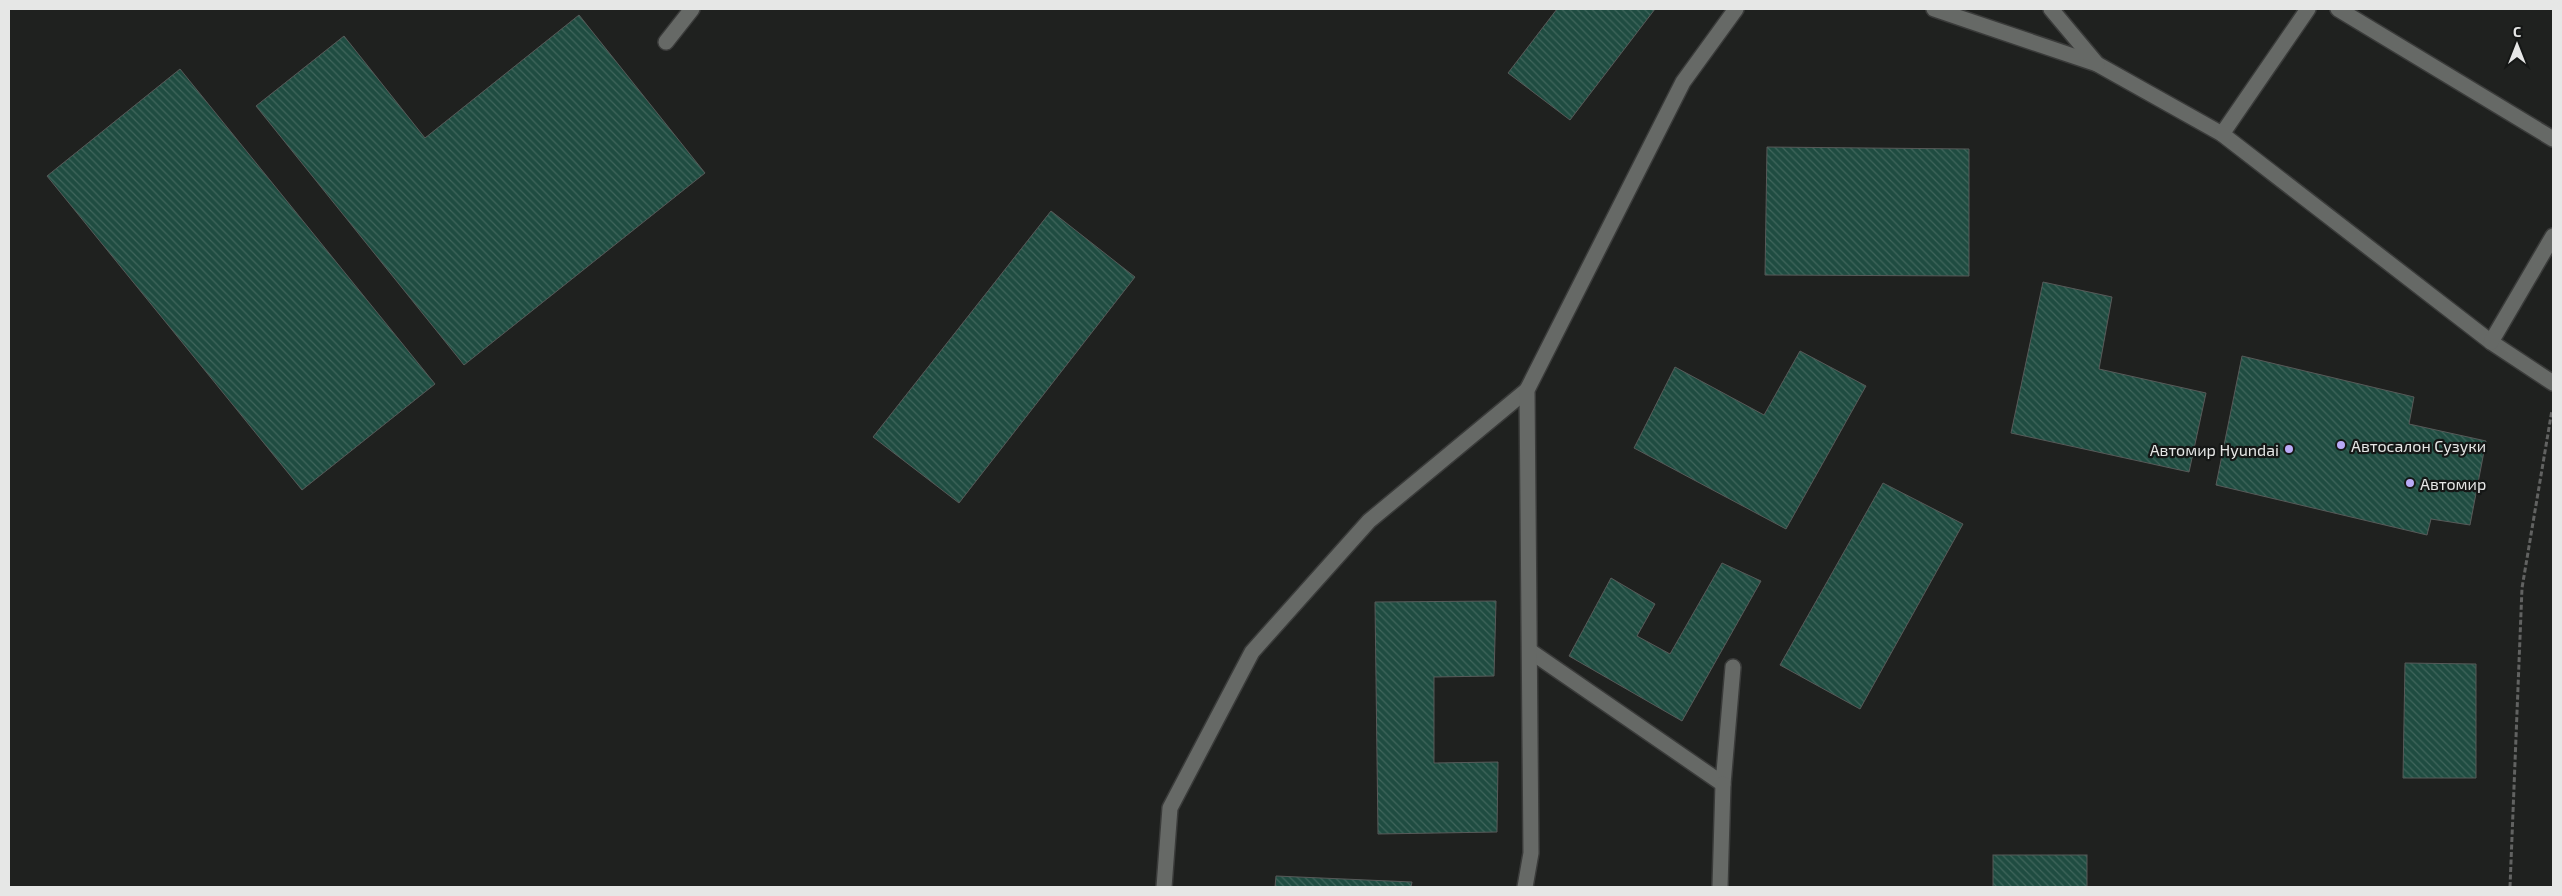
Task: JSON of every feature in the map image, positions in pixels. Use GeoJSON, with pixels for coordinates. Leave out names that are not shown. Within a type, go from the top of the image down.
{"type":"FeatureCollection","features":[{"type":"Feature","properties":{"kind":"lane"},"geometry":{"type":"LineString","coordinates":[[666,42],[692,9]]}},
{"type":"Feature","properties":{"kind":"lane"},"geometry":{"type":"LineString","coordinates":[[1164,887],[1170,808],[1252,652],[1368,521],[1528,390],[1683,82],[1736,9]]}},
{"type":"Feature","properties":{"kind":"lane"},"geometry":{"type":"LineString","coordinates":[[1934,9],[2097,64],[2222,134],[2491,342],[2553,383]]}},
{"type":"Feature","properties":{"kind":"lane"},"geometry":{"type":"LineString","coordinates":[[2051,9],[2097,64]]}},
{"type":"Feature","properties":{"kind":"lane"},"geometry":{"type":"LineString","coordinates":[[2222,134],[2308,9]]}},
{"type":"Feature","properties":{"kind":"lane"},"geometry":{"type":"LineString","coordinates":[[2338,9],[2553,139]]}},
{"type":"Feature","properties":{"kind":"lane"},"geometry":{"type":"LineString","coordinates":[[2491,342],[2553,236]]}},
{"type":"Feature","properties":{"kind":"lane"},"geometry":{"type":"LineString","coordinates":[[1525,887],[1531,853],[1528,390]]}},
{"type":"Feature","properties":{"kind":"lane"},"geometry":{"type":"LineString","coordinates":[[1530,650],[1722,784]]}},
{"type":"Feature","properties":{"kind":"lane"},"geometry":{"type":"LineString","coordinates":[[1720,887],[1722,784],[1734,666]]}},
{"type":"Feature","properties":{"kind":"path"},"geometry":{"type":"LineString","coordinates":[[2510,887],[2522,588],[2553,404]]}},
{"type":"Feature","properties":{"kind":"building"},"geometry":{"type":"Polygon","coordinates":[[[1557,9],[1655,9],[1570,120],[1508,73],[1557,9]]]}},
{"type":"Feature","properties":{"kind":"building"},"geometry":{"type":"Polygon","coordinates":[[[579,15],[705,173],[464,365],[256,106],[344,36],[425,138],[579,15]]]}},
{"type":"Feature","properties":{"kind":"building"},"geometry":{"type":"Polygon","coordinates":[[[180,69],[435,384],[302,490],[47,176],[180,69]]]}},
{"type":"Feature","properties":{"kind":"building"},"geometry":{"type":"Polygon","coordinates":[[[1767,147],[1969,149],[1969,276],[1765,275],[1767,147]]]}},
{"type":"Feature","properties":{"kind":"building"},"geometry":{"type":"Polygon","coordinates":[[[1051,211],[1135,277],[959,503],[873,437],[1051,211]]]}},
{"type":"Feature","properties":{"kind":"building"},"geometry":{"type":"Polygon","coordinates":[[[2043,282],[2112,297],[2099,369],[2206,393],[2189,472],[2011,433],[2043,282]]]}},
{"type":"Feature","properties":{"kind":"building"},"geometry":{"type":"Polygon","coordinates":[[[1800,351],[1866,386],[1786,529],[1634,448],[1675,367],[1764,415],[1800,351]]]}},
{"type":"Feature","properties":{"kind":"building"},"geometry":{"type":"Polygon","coordinates":[[[2242,356],[2414,397],[2409,424],[2486,441],[2470,525],[2431,519],[2427,535],[2216,485],[2242,356]]]}},
{"type":"Feature","properties":{"kind":"building"},"geometry":{"type":"Polygon","coordinates":[[[1883,483],[1963,524],[1860,709],[1780,665],[1883,483]]]}},
{"type":"Feature","properties":{"kind":"building"},"geometry":{"type":"Polygon","coordinates":[[[1722,563],[1761,581],[1682,721],[1569,656],[1611,578],[1655,604],[1637,636],[1670,654],[1722,563]]]}},
{"type":"Feature","properties":{"kind":"building"},"geometry":{"type":"Polygon","coordinates":[[[1496,601],[1494,676],[1434,677],[1434,763],[1498,762],[1497,832],[1378,834],[1375,602],[1496,601]]]}},
{"type":"Feature","properties":{"kind":"building"},"geometry":{"type":"Polygon","coordinates":[[[2405,663],[2476,664],[2476,778],[2403,778],[2405,663]]]}},
{"type":"Feature","properties":{"kind":"building"},"geometry":{"type":"Polygon","coordinates":[[[1993,855],[2087,855],[2087,887],[1993,887],[1993,855]]]}},
{"type":"Feature","properties":{"kind":"building"},"geometry":{"type":"Polygon","coordinates":[[[1276,876],[1412,882],[1411,887],[1275,887],[1276,876]]]}},
{"type":"Feature","properties":{"kind":"place","name":"Автосалон Сузуки"},"geometry":{"type":"Point","coordinates":[2341,445]}},
{"type":"Feature","properties":{"kind":"place","name":"Автомир Hyundai"},"geometry":{"type":"Point","coordinates":[2289,449]}},
{"type":"Feature","properties":{"kind":"place","name":"Автомир"},"geometry":{"type":"Point","coordinates":[2410,483]}}]}
